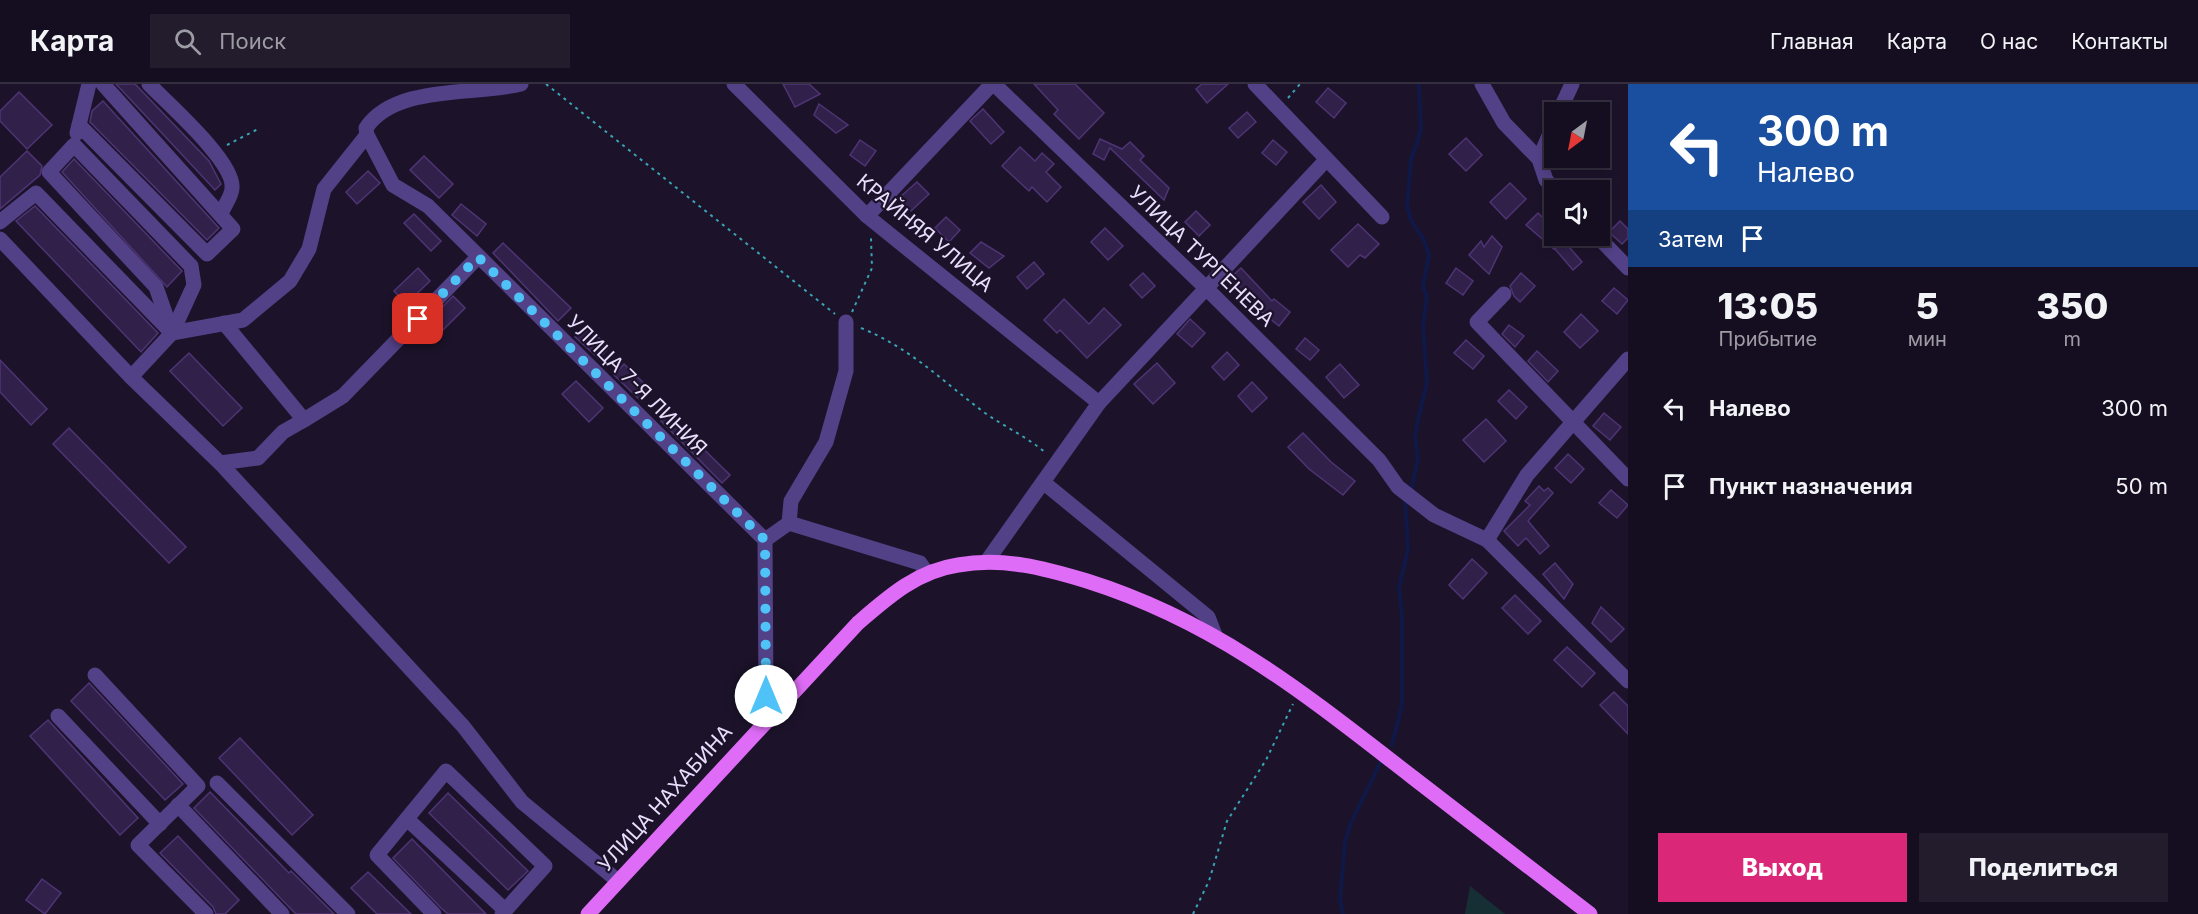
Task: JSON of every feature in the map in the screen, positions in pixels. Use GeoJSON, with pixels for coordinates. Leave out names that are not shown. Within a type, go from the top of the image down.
{"type":"FeatureCollection","features":[{"type":"Feature","properties":{"kind":"main road","name":"УЛИЦА НАХАБИНА"},"geometry":{"type":"LineString","coordinates":[[588,914],[778,706],[858,623],[890,595],[927,573],[956,565],[987,561],[1023,564],[1105,587],[1164,609],[1215,635],[1301,691],[1590,914]]}},
{"type":"Feature","properties":{"kind":"street"},"geometry":{"type":"LineString","coordinates":[[89,84],[74,145],[49,172],[156,287],[172,333]]}},
{"type":"Feature","properties":{"kind":"street"},"geometry":{"type":"LineString","coordinates":[[79,125],[207,254],[233,229],[103,84]]}},
{"type":"Feature","properties":{"kind":"street"},"geometry":{"type":"LineString","coordinates":[[149,84],[213,151],[229,172],[232,188],[221,214]]}},
{"type":"Feature","properties":{"kind":"street"},"geometry":{"type":"LineString","coordinates":[[172,333],[243,320],[290,281],[309,249],[324,189],[367,135],[366,128],[373,118],[405,99],[521,84]]}},
{"type":"Feature","properties":{"kind":"street","name":"КРАЙНЯЯ УЛИЦА"},"geometry":{"type":"LineString","coordinates":[[734,84],[867,216],[1099,403]]}},
{"type":"Feature","properties":{"kind":"street"},"geometry":{"type":"LineString","coordinates":[[867,216],[993,84]]}},
{"type":"Feature","properties":{"kind":"street","name":"УЛИЦА ТУРГЕНЕВА"},"geometry":{"type":"LineString","coordinates":[[993,84],[1206,288],[1379,460],[1398,487],[1434,515],[1487,540]]}},
{"type":"Feature","properties":{"kind":"street"},"geometry":{"type":"LineString","coordinates":[[1255,84],[1382,217]]}},
{"type":"Feature","properties":{"kind":"street"},"geometry":{"type":"LineString","coordinates":[[1482,84],[1504,123],[1539,159],[1546,180]]}},
{"type":"Feature","properties":{"kind":"street"},"geometry":{"type":"LineString","coordinates":[[1564,102],[1572,84]]}},
{"type":"Feature","properties":{"kind":"street","name":"УЛИЦА 7-Я ЛИНИЯ"},"geometry":{"type":"LineString","coordinates":[[367,135],[393,185],[428,206],[765,540]]}},
{"type":"Feature","properties":{"kind":"street"},"geometry":{"type":"LineString","coordinates":[[74,145],[192,266],[194,285],[172,333],[131,377]]}},
{"type":"Feature","properties":{"kind":"street"},"geometry":{"type":"LineString","coordinates":[[1539,159],[1544,147]]}},
{"type":"Feature","properties":{"kind":"street"},"geometry":{"type":"LineString","coordinates":[[987,561],[1099,403],[1326,160]]}},
{"type":"Feature","properties":{"kind":"street"},"geometry":{"type":"LineString","coordinates":[[0,222],[36,193],[172,333]]}},
{"type":"Feature","properties":{"kind":"street"},"geometry":{"type":"LineString","coordinates":[[0,239],[131,377],[220,463],[463,726],[522,802],[618,880]]}},
{"type":"Feature","properties":{"kind":"street"},"geometry":{"type":"LineString","coordinates":[[1607,246],[1628,268]]}},
{"type":"Feature","properties":{"kind":"street"},"geometry":{"type":"LineString","coordinates":[[220,463],[258,458],[284,432],[343,396],[478,257]]}},
{"type":"Feature","properties":{"kind":"street"},"geometry":{"type":"LineString","coordinates":[[1503,294],[1477,322],[1628,479]]}},
{"type":"Feature","properties":{"kind":"street"},"geometry":{"type":"LineString","coordinates":[[778,706],[766,696],[765,540],[789,523],[791,501],[826,442],[846,371],[846,322]]}},
{"type":"Feature","properties":{"kind":"street"},"geometry":{"type":"LineString","coordinates":[[224,323],[304,420]]}},
{"type":"Feature","properties":{"kind":"street"},"geometry":{"type":"LineString","coordinates":[[1628,360],[1527,475],[1487,540],[1628,681]]}},
{"type":"Feature","properties":{"kind":"street"},"geometry":{"type":"LineString","coordinates":[[1044,482],[1208,617],[1215,635]]}},
{"type":"Feature","properties":{"kind":"street"},"geometry":{"type":"LineString","coordinates":[[789,523],[920,563],[927,573]]}},
{"type":"Feature","properties":{"kind":"street"},"geometry":{"type":"LineString","coordinates":[[95,675],[198,786],[138,845],[206,914]]}},
{"type":"Feature","properties":{"kind":"street"},"geometry":{"type":"LineString","coordinates":[[58,716],[159,824]]}},
{"type":"Feature","properties":{"kind":"street"},"geometry":{"type":"LineString","coordinates":[[407,819],[504,912],[545,866],[446,771],[377,855],[434,914]]}},
{"type":"Feature","properties":{"kind":"street"},"geometry":{"type":"LineString","coordinates":[[217,783],[348,914]]}},
{"type":"Feature","properties":{"kind":"street"},"geometry":{"type":"LineString","coordinates":[[178,805],[282,914]]}},
{"type":"Feature","properties":{"kind":"path"},"geometry":{"type":"LineString","coordinates":[[546,84],[846,322],[883,337],[933,369],[986,413],[1030,440],[1057,462]]}},
{"type":"Feature","properties":{"kind":"path"},"geometry":{"type":"LineString","coordinates":[[1278,109],[1300,84]]}},
{"type":"Feature","properties":{"kind":"path"},"geometry":{"type":"LineString","coordinates":[[213,151],[261,128]]}},
{"type":"Feature","properties":{"kind":"path"},"geometry":{"type":"LineString","coordinates":[[846,322],[862,294],[872,268],[871,229],[867,216]]}},
{"type":"Feature","properties":{"kind":"path"},"geometry":{"type":"LineString","coordinates":[[1193,914],[1209,881],[1227,821],[1266,760],[1286,715],[1301,691]]}},
{"type":"Feature","properties":{"kind":"green space"},"geometry":{"type":"Polygon","coordinates":[[[1470,886],[1505,914],[1465,914],[1470,886]]]}},
{"type":"Feature","properties":{"kind":"building"},"geometry":{"type":"Polygon","coordinates":[[[116,84],[135,84],[209,161],[221,184],[215,190],[116,84]]]}},
{"type":"Feature","properties":{"kind":"building"},"geometry":{"type":"Polygon","coordinates":[[[783,84],[809,84],[820,94],[795,107],[783,84]]]}},
{"type":"Feature","properties":{"kind":"building"},"geometry":{"type":"Polygon","coordinates":[[[1034,84],[1075,84],[1104,113],[1079,139],[1054,114],[1058,110],[1034,84]]]}},
{"type":"Feature","properties":{"kind":"building"},"geometry":{"type":"Polygon","coordinates":[[[1202,84],[1228,84],[1207,103],[1196,89],[1202,84]]]}},
{"type":"Feature","properties":{"kind":"building"},"geometry":{"type":"Polygon","coordinates":[[[1328,88],[1346,103],[1334,118],[1316,102],[1328,88]]]}},
{"type":"Feature","properties":{"kind":"building"},"geometry":{"type":"Polygon","coordinates":[[[19,92],[52,125],[27,149],[0,121],[0,111],[19,92]]]}},
{"type":"Feature","properties":{"kind":"building"},"geometry":{"type":"Polygon","coordinates":[[[103,101],[219,228],[207,240],[90,122],[92,111],[103,101]]]}},
{"type":"Feature","properties":{"kind":"building"},"geometry":{"type":"Polygon","coordinates":[[[819,104],[848,125],[836,133],[814,115],[819,104]]]}},
{"type":"Feature","properties":{"kind":"building"},"geometry":{"type":"Polygon","coordinates":[[[983,109],[1004,132],[991,144],[970,121],[983,109]]]}},
{"type":"Feature","properties":{"kind":"building"},"geometry":{"type":"Polygon","coordinates":[[[1247,112],[1256,122],[1238,138],[1229,128],[1247,112]]]}},
{"type":"Feature","properties":{"kind":"building"},"geometry":{"type":"Polygon","coordinates":[[[1466,138],[1482,155],[1466,171],[1449,154],[1466,138]]]}},
{"type":"Feature","properties":{"kind":"building"},"geometry":{"type":"Polygon","coordinates":[[[1100,139],[1122,149],[1130,142],[1144,156],[1140,160],[1169,188],[1164,200],[1110,148],[1104,160],[1093,154],[1100,139]]]}},
{"type":"Feature","properties":{"kind":"building"},"geometry":{"type":"Polygon","coordinates":[[[860,140],[876,151],[865,166],[850,155],[860,140]]]}},
{"type":"Feature","properties":{"kind":"building"},"geometry":{"type":"Polygon","coordinates":[[[1273,140],[1287,152],[1276,165],[1262,153],[1273,140]]]}},
{"type":"Feature","properties":{"kind":"building"},"geometry":{"type":"Polygon","coordinates":[[[1020,147],[1035,161],[1042,153],[1054,164],[1046,172],[1061,187],[1047,202],[1032,187],[1029,191],[1002,166],[1020,147]]]}},
{"type":"Feature","properties":{"kind":"building"},"geometry":{"type":"Polygon","coordinates":[[[27,151],[42,166],[40,175],[0,209],[0,177],[27,151]]]}},
{"type":"Feature","properties":{"kind":"building"},"geometry":{"type":"Polygon","coordinates":[[[424,156],[453,184],[439,198],[410,170],[424,156]]]}},
{"type":"Feature","properties":{"kind":"building"},"geometry":{"type":"Polygon","coordinates":[[[74,159],[182,271],[167,287],[62,172],[74,159]]]}},
{"type":"Feature","properties":{"kind":"building"},"geometry":{"type":"Polygon","coordinates":[[[368,171],[380,183],[357,204],[346,192],[368,171]]]}},
{"type":"Feature","properties":{"kind":"building"},"geometry":{"type":"Polygon","coordinates":[[[917,182],[929,194],[911,211],[899,198],[917,182]]]}},
{"type":"Feature","properties":{"kind":"building"},"geometry":{"type":"Polygon","coordinates":[[[1510,183],[1526,199],[1506,219],[1490,202],[1510,183]]]}},
{"type":"Feature","properties":{"kind":"building"},"geometry":{"type":"Polygon","coordinates":[[[1321,185],[1336,202],[1319,219],[1303,202],[1321,185]]]}},
{"type":"Feature","properties":{"kind":"building"},"geometry":{"type":"Polygon","coordinates":[[[461,204],[486,224],[477,236],[452,215],[461,204]]]}},
{"type":"Feature","properties":{"kind":"building"},"geometry":{"type":"Polygon","coordinates":[[[35,206],[158,333],[141,352],[16,221],[35,206]]]}},
{"type":"Feature","properties":{"kind":"building"},"geometry":{"type":"Polygon","coordinates":[[[1196,211],[1210,225],[1199,236],[1185,222],[1196,211]]]}},
{"type":"Feature","properties":{"kind":"building"},"geometry":{"type":"Polygon","coordinates":[[[1538,213],[1544,219],[1544,240],[1526,225],[1538,213]]]}},
{"type":"Feature","properties":{"kind":"building"},"geometry":{"type":"Polygon","coordinates":[[[414,214],[441,241],[431,251],[404,223],[414,214]]]}},
{"type":"Feature","properties":{"kind":"building"},"geometry":{"type":"Polygon","coordinates":[[[946,217],[960,230],[949,242],[935,228],[946,217]]]}},
{"type":"Feature","properties":{"kind":"building"},"geometry":{"type":"Polygon","coordinates":[[[1620,221],[1628,229],[1628,238],[1622,244],[1610,231],[1620,221]]]}},
{"type":"Feature","properties":{"kind":"building"},"geometry":{"type":"Polygon","coordinates":[[[1358,224],[1379,244],[1365,258],[1360,255],[1348,267],[1331,250],[1358,224]]]}},
{"type":"Feature","properties":{"kind":"building"},"geometry":{"type":"Polygon","coordinates":[[[1105,228],[1123,246],[1108,260],[1091,242],[1105,228]]]}},
{"type":"Feature","properties":{"kind":"building"},"geometry":{"type":"Polygon","coordinates":[[[1492,236],[1502,247],[1489,274],[1469,255],[1481,241],[1484,247],[1492,236]]]}},
{"type":"Feature","properties":{"kind":"building"},"geometry":{"type":"Polygon","coordinates":[[[981,242],[1004,256],[989,268],[970,253],[981,242]]]}},
{"type":"Feature","properties":{"kind":"building"},"geometry":{"type":"Polygon","coordinates":[[[503,243],[571,308],[558,321],[493,253],[503,243]]]}},
{"type":"Feature","properties":{"kind":"building"},"geometry":{"type":"Polygon","coordinates":[[[1558,246],[1568,246],[1582,262],[1573,270],[1555,249],[1558,246]]]}},
{"type":"Feature","properties":{"kind":"building"},"geometry":{"type":"Polygon","coordinates":[[[1034,262],[1044,274],[1027,289],[1017,277],[1034,262]]]}},
{"type":"Feature","properties":{"kind":"building"},"geometry":{"type":"Polygon","coordinates":[[[418,268],[430,281],[406,304],[394,291],[418,268]]]}},
{"type":"Feature","properties":{"kind":"building"},"geometry":{"type":"Polygon","coordinates":[[[1241,268],[1272,301],[1274,299],[1290,312],[1279,326],[1252,304],[1229,279],[1241,268]]]}},
{"type":"Feature","properties":{"kind":"building"},"geometry":{"type":"Polygon","coordinates":[[[1456,268],[1473,281],[1463,295],[1446,283],[1456,268]]]}},
{"type":"Feature","properties":{"kind":"building"},"geometry":{"type":"Polygon","coordinates":[[[1143,273],[1155,286],[1142,298],[1130,285],[1143,273]]]}},
{"type":"Feature","properties":{"kind":"building"},"geometry":{"type":"Polygon","coordinates":[[[1521,273],[1535,286],[1520,302],[1514,296],[1510,286],[1521,273]]]}},
{"type":"Feature","properties":{"kind":"building"},"geometry":{"type":"Polygon","coordinates":[[[1614,288],[1628,300],[1617,314],[1602,301],[1614,288]]]}},
{"type":"Feature","properties":{"kind":"building"},"geometry":{"type":"Polygon","coordinates":[[[453,296],[465,308],[436,337],[425,325],[453,296]]]}},
{"type":"Feature","properties":{"kind":"building"},"geometry":{"type":"Polygon","coordinates":[[[1064,299],[1089,324],[1104,308],[1121,325],[1087,358],[1060,330],[1057,333],[1044,320],[1064,299]]]}},
{"type":"Feature","properties":{"kind":"building"},"geometry":{"type":"Polygon","coordinates":[[[1581,314],[1598,331],[1580,348],[1564,332],[1581,314]]]}},
{"type":"Feature","properties":{"kind":"building"},"geometry":{"type":"Polygon","coordinates":[[[1190,319],[1205,333],[1192,347],[1177,334],[1190,319]]]}},
{"type":"Feature","properties":{"kind":"building"},"geometry":{"type":"Polygon","coordinates":[[[1509,325],[1524,336],[1515,347],[1502,334],[1509,325]]]}},
{"type":"Feature","properties":{"kind":"building"},"geometry":{"type":"Polygon","coordinates":[[[586,326],[609,347],[599,359],[575,337],[586,326]]]}},
{"type":"Feature","properties":{"kind":"building"},"geometry":{"type":"Polygon","coordinates":[[[1305,338],[1319,350],[1310,360],[1296,349],[1305,338]]]}},
{"type":"Feature","properties":{"kind":"building"},"geometry":{"type":"Polygon","coordinates":[[[1466,340],[1484,356],[1473,369],[1454,353],[1466,340]]]}},
{"type":"Feature","properties":{"kind":"building"},"geometry":{"type":"Polygon","coordinates":[[[1537,351],[1558,371],[1548,382],[1528,361],[1537,351]]]}},
{"type":"Feature","properties":{"kind":"building"},"geometry":{"type":"Polygon","coordinates":[[[1227,352],[1239,365],[1224,380],[1212,367],[1227,352]]]}},
{"type":"Feature","properties":{"kind":"building"},"geometry":{"type":"Polygon","coordinates":[[[189,353],[242,408],[223,426],[170,371],[189,353]]]}},
{"type":"Feature","properties":{"kind":"building"},"geometry":{"type":"Polygon","coordinates":[[[0,360],[47,409],[31,425],[0,392],[0,360]]]}},
{"type":"Feature","properties":{"kind":"building"},"geometry":{"type":"Polygon","coordinates":[[[1157,363],[1175,383],[1153,404],[1134,384],[1157,363]]]}},
{"type":"Feature","properties":{"kind":"building"},"geometry":{"type":"Polygon","coordinates":[[[624,364],[651,390],[641,401],[614,375],[624,364]]]}},
{"type":"Feature","properties":{"kind":"building"},"geometry":{"type":"Polygon","coordinates":[[[1340,364],[1359,385],[1344,398],[1326,377],[1340,364]]]}},
{"type":"Feature","properties":{"kind":"building"},"geometry":{"type":"Polygon","coordinates":[[[576,381],[603,408],[589,422],[562,394],[576,381]]]}},
{"type":"Feature","properties":{"kind":"building"},"geometry":{"type":"Polygon","coordinates":[[[1252,382],[1267,398],[1252,412],[1238,396],[1252,382]]]}},
{"type":"Feature","properties":{"kind":"building"},"geometry":{"type":"Polygon","coordinates":[[[1509,390],[1527,407],[1516,419],[1498,401],[1509,390]]]}},
{"type":"Feature","properties":{"kind":"building"},"geometry":{"type":"Polygon","coordinates":[[[1604,413],[1621,427],[1610,440],[1593,426],[1604,413]]]}},
{"type":"Feature","properties":{"kind":"building"},"geometry":{"type":"Polygon","coordinates":[[[668,414],[730,475],[722,483],[661,421],[668,414]]]}},
{"type":"Feature","properties":{"kind":"building"},"geometry":{"type":"Polygon","coordinates":[[[1486,419],[1506,441],[1484,462],[1463,440],[1486,419]]]}},
{"type":"Feature","properties":{"kind":"building"},"geometry":{"type":"Polygon","coordinates":[[[69,428],[186,547],[169,563],[53,444],[69,428]]]}},
{"type":"Feature","properties":{"kind":"building"},"geometry":{"type":"Polygon","coordinates":[[[1303,433],[1331,462],[1355,481],[1343,495],[1309,469],[1288,447],[1303,433]]]}},
{"type":"Feature","properties":{"kind":"building"},"geometry":{"type":"Polygon","coordinates":[[[1568,454],[1584,469],[1571,483],[1555,468],[1568,454]]]}},
{"type":"Feature","properties":{"kind":"building"},"geometry":{"type":"Polygon","coordinates":[[[1539,486],[1544,491],[1548,488],[1553,493],[1528,521],[1549,546],[1540,554],[1526,538],[1518,546],[1504,531],[1530,505],[1525,501],[1539,486]]]}},
{"type":"Feature","properties":{"kind":"building"},"geometry":{"type":"Polygon","coordinates":[[[1611,490],[1628,505],[1617,518],[1599,503],[1611,490]]]}},
{"type":"Feature","properties":{"kind":"building"},"geometry":{"type":"Polygon","coordinates":[[[1472,559],[1487,573],[1463,599],[1449,585],[1472,559]]]}},
{"type":"Feature","properties":{"kind":"building"},"geometry":{"type":"Polygon","coordinates":[[[1555,563],[1573,584],[1564,599],[1543,574],[1555,563]]]}},
{"type":"Feature","properties":{"kind":"building"},"geometry":{"type":"Polygon","coordinates":[[[1515,595],[1541,621],[1528,634],[1502,608],[1515,595]]]}},
{"type":"Feature","properties":{"kind":"building"},"geometry":{"type":"Polygon","coordinates":[[[1601,607],[1624,629],[1611,642],[1592,623],[1601,607]]]}},
{"type":"Feature","properties":{"kind":"building"},"geometry":{"type":"Polygon","coordinates":[[[1567,647],[1595,673],[1582,687],[1554,660],[1567,647]]]}},
{"type":"Feature","properties":{"kind":"building"},"geometry":{"type":"Polygon","coordinates":[[[89,683],[183,784],[165,800],[71,701],[89,683]]]}},
{"type":"Feature","properties":{"kind":"building"},"geometry":{"type":"Polygon","coordinates":[[[1614,692],[1628,706],[1628,734],[1600,705],[1614,692]]]}},
{"type":"Feature","properties":{"kind":"building"},"geometry":{"type":"Polygon","coordinates":[[[48,720],[138,818],[120,835],[30,736],[48,720]]]}},
{"type":"Feature","properties":{"kind":"building"},"geometry":{"type":"Polygon","coordinates":[[[240,738],[313,815],[292,835],[219,758],[240,738]]]}},
{"type":"Feature","properties":{"kind":"building"},"geometry":{"type":"Polygon","coordinates":[[[210,792],[289,873],[291,871],[334,914],[296,914],[194,808],[210,792]]]}},
{"type":"Feature","properties":{"kind":"building"},"geometry":{"type":"Polygon","coordinates":[[[448,793],[528,871],[508,890],[429,813],[448,793]]]}},
{"type":"Feature","properties":{"kind":"building"},"geometry":{"type":"Polygon","coordinates":[[[178,836],[239,900],[225,914],[216,914],[213,907],[160,853],[178,836]]]}},
{"type":"Feature","properties":{"kind":"building"},"geometry":{"type":"Polygon","coordinates":[[[412,839],[486,914],[448,914],[441,908],[393,858],[412,839]]]}},
{"type":"Feature","properties":{"kind":"building"},"geometry":{"type":"Polygon","coordinates":[[[368,872],[411,914],[377,914],[351,888],[368,872]]]}},
{"type":"Feature","properties":{"kind":"building"},"geometry":{"type":"Polygon","coordinates":[[[42,879],[61,893],[45,914],[26,900],[42,879]]]}},
{"type":"Feature","properties":{"kind":"waterway"},"geometry":{"type":"LineString","coordinates":[[1411,491],[1418,458],[1415,438],[1427,383],[1423,325],[1427,297],[1423,286],[1429,256],[1424,240],[1411,220],[1407,206],[1411,160],[1421,130],[1419,84]]}},
{"type":"Feature","properties":{"kind":"waterway"},"geometry":{"type":"LineString","coordinates":[[1392,745],[1402,705],[1402,616],[1399,588],[1408,549],[1405,499]]}},
{"type":"Feature","properties":{"kind":"waterway"},"geometry":{"type":"LineString","coordinates":[[1343,914],[1340,899],[1345,843],[1350,825],[1380,763]]}},
{"type":"Feature","properties":{"kind":"route"},"geometry":{"type":"LineString","coordinates":[[418,319],[478,257],[765,540],[766,696]]}}]}
